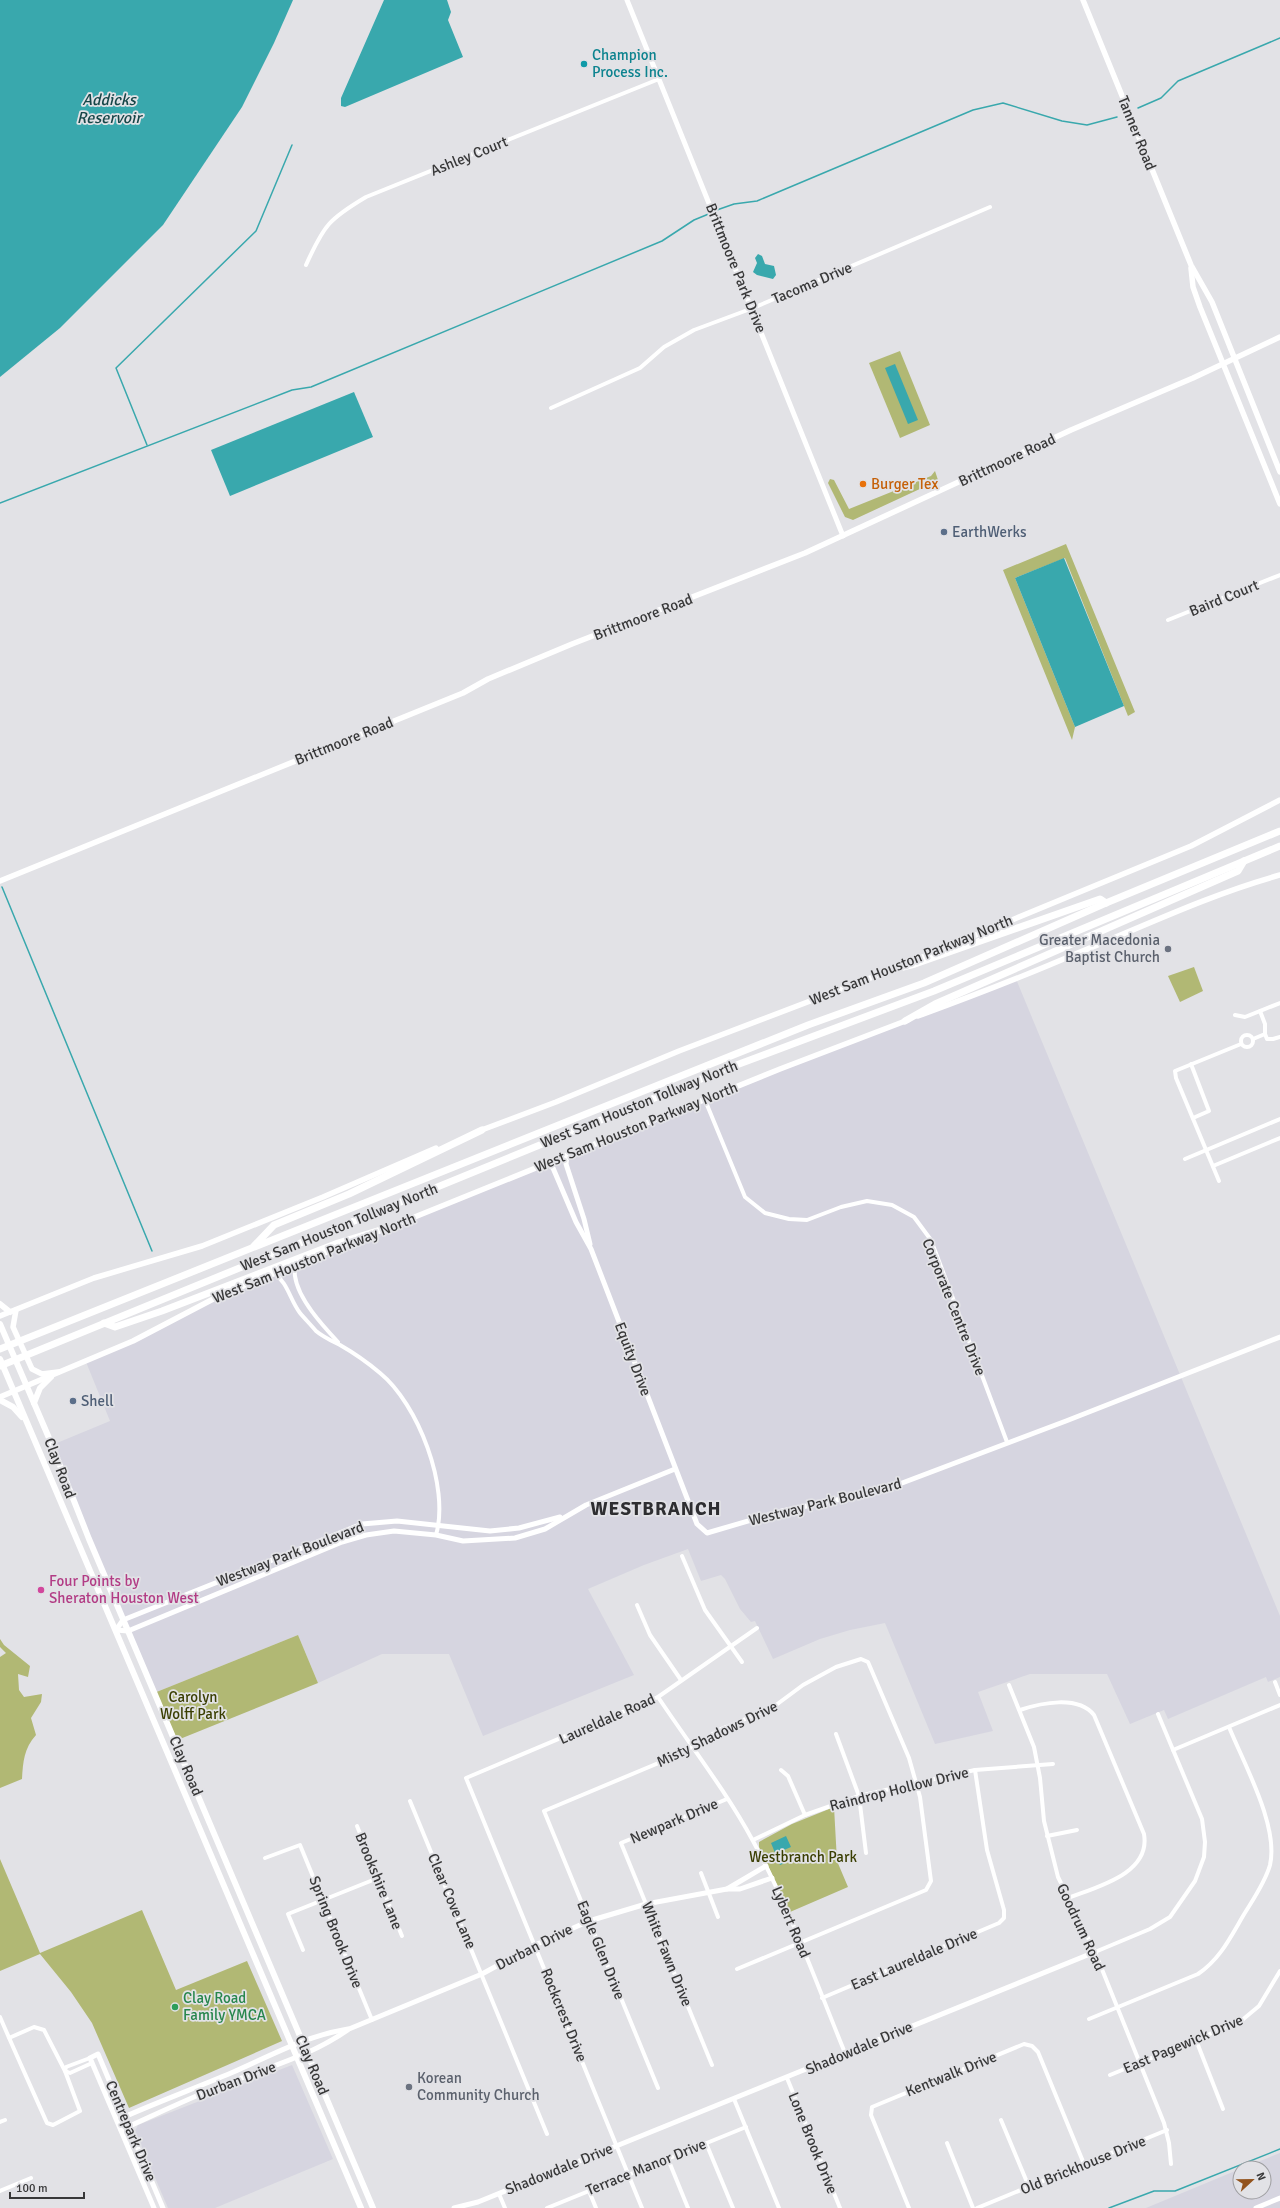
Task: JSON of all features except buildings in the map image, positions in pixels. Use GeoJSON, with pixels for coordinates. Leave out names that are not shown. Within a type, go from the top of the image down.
{"type":"FeatureCollection","features":[{"type":"Feature","properties":{"kind":"highway","name":"West Sam Houston Tollway North"},"geometry":{"type":"LineString","coordinates":[[0,1349],[808,1026],[924,983],[1106,902],[1280,831]]}},
{"type":"Feature","properties":{"kind":"highway","name":"West Sam Houston Tollway North"},"geometry":{"type":"LineString","coordinates":[[0,1366],[716,1073],[951,984],[1280,846]]}},
{"type":"Feature","properties":{"kind":"highway"},"geometry":{"type":"LineString","coordinates":[[905,1021],[935,1004],[1238,871],[1244,860]]}},
{"type":"Feature","properties":{"kind":"highway"},"geometry":{"type":"LineString","coordinates":[[891,970],[915,964],[1100,899],[1106,902]]}},
{"type":"Feature","properties":{"kind":"highway"},"geometry":{"type":"LineString","coordinates":[[253,1247],[274,1225],[349,1194],[482,1130]]}},
{"type":"Feature","properties":{"kind":"highway"},"geometry":{"type":"LineString","coordinates":[[104,1323],[115,1326],[155,1313],[338,1243],[387,1228]]}},
{"type":"Feature","properties":{"kind":"main road","name":"Tanner Road"},"geometry":{"type":"LineString","coordinates":[[1083,0],[1191,265],[1212,302],[1280,472]]}},
{"type":"Feature","properties":{"kind":"main road","name":"Tanner Road"},"geometry":{"type":"LineString","coordinates":[[1191,265],[1193,287],[1280,504]]}},
{"type":"Feature","properties":{"kind":"main road","name":"Brittmoore Road"},"geometry":{"type":"LineString","coordinates":[[0,881],[463,693],[495,676],[626,622],[735,582],[843,536],[1070,430],[1193,378],[1223,362],[1280,337]]}},
{"type":"Feature","properties":{"kind":"main road","name":"West Sam Houston Parkway North"},"geometry":{"type":"LineString","coordinates":[[0,1316],[94,1278],[207,1244],[482,1130],[556,1102],[679,1051],[891,970],[1191,846],[1280,800]]}},
{"type":"Feature","properties":{"kind":"main road","name":"West Sam Houston Parkway North"},"geometry":{"type":"LineString","coordinates":[[0,1399],[13,1392],[133,1341],[219,1296],[297,1263],[705,1100],[1022,976],[1167,914],[1220,894],[1280,875]]}},
{"type":"Feature","properties":{"kind":"main road"},"geometry":{"type":"LineString","coordinates":[[0,1304],[13,1310],[13,1327],[32,1369],[42,1374],[61,1372]]}},
{"type":"Feature","properties":{"kind":"main road","name":"Clay Road"},"geometry":{"type":"LineString","coordinates":[[0,1324],[34,1403],[58,1466],[373,2208]]}},
{"type":"Feature","properties":{"kind":"main road","name":"Clay Road"},"geometry":{"type":"LineString","coordinates":[[0,1359],[361,2208]]}},
{"type":"Feature","properties":{"kind":"main road"},"geometry":{"type":"LineString","coordinates":[[34,1403],[40,1388],[51,1377]]}},
{"type":"Feature","properties":{"kind":"main road"},"geometry":{"type":"LineString","coordinates":[[0,1399],[13,1407],[26,1421]]}},
{"type":"Feature","properties":{"kind":"main road"},"geometry":{"type":"LineString","coordinates":[[48,1470],[58,1466]]}},
{"type":"Feature","properties":{"kind":"main road"},"geometry":{"type":"LineString","coordinates":[[78,1544],[89,1539]]}},
{"type":"Feature","properties":{"kind":"main road"},"geometry":{"type":"LineString","coordinates":[[167,1752],[178,1748]]}},
{"type":"Feature","properties":{"kind":"main road"},"geometry":{"type":"LineString","coordinates":[[195,1818],[206,1813]]}},
{"type":"Feature","properties":{"kind":"main road"},"geometry":{"type":"LineString","coordinates":[[226,1891],[236,1886]]}},
{"type":"Feature","properties":{"kind":"main road"},"geometry":{"type":"LineString","coordinates":[[259,1968],[269,1965]]}},
{"type":"Feature","properties":{"kind":"main road"},"geometry":{"type":"LineString","coordinates":[[325,2124],[335,2120]]}},
{"type":"Feature","properties":{"kind":"street","name":"Brittmoore Park Drive"},"geometry":{"type":"LineString","coordinates":[[627,0],[716,216],[843,536]]}},
{"type":"Feature","properties":{"kind":"street","name":"Ashley Court"},"geometry":{"type":"LineString","coordinates":[[306,265],[321,232],[340,212],[366,197],[659,79]]}},
{"type":"Feature","properties":{"kind":"street","name":"Tacoma Drive"},"geometry":{"type":"LineString","coordinates":[[551,408],[640,368],[664,347],[682,336],[753,308],[990,207]]}},
{"type":"Feature","properties":{"kind":"street","name":"Baird Court"},"geometry":{"type":"LineString","coordinates":[[1168,620],[1280,575]]}},
{"type":"Feature","properties":{"kind":"street"},"geometry":{"type":"LineString","coordinates":[[1235,1015],[1245,1017],[1280,1003]]}},
{"type":"Feature","properties":{"kind":"street"},"geometry":{"type":"LineString","coordinates":[[1260,1011],[1265,1024],[1265,1034],[1267,1039],[1273,1040],[1280,1037]]}},
{"type":"Feature","properties":{"kind":"street"},"geometry":{"type":"LineString","coordinates":[[1241,1044],[1246,1048],[1250,1047],[1253,1039],[1265,1034]]}},
{"type":"Feature","properties":{"kind":"street"},"geometry":{"type":"LineString","coordinates":[[1241,1044],[1240,1040],[1244,1035],[1248,1035],[1253,1039]]}},
{"type":"Feature","properties":{"kind":"street"},"geometry":{"type":"LineString","coordinates":[[1219,1181],[1176,1078],[1175,1071],[1241,1044]]}},
{"type":"Feature","properties":{"kind":"street"},"geometry":{"type":"LineString","coordinates":[[1191,1064],[1209,1111],[1193,1118]]}},
{"type":"Feature","properties":{"kind":"street","name":"Corporate Centre Drive"},"geometry":{"type":"LineString","coordinates":[[705,1100],[745,1197],[765,1213],[789,1219],[807,1220],[841,1207],[867,1202],[892,1204],[914,1217],[931,1240],[1007,1442]]}},
{"type":"Feature","properties":{"kind":"street"},"geometry":{"type":"LineString","coordinates":[[1185,1159],[1280,1119]]}},
{"type":"Feature","properties":{"kind":"street"},"geometry":{"type":"LineString","coordinates":[[1213,1166],[1280,1138]]}},
{"type":"Feature","properties":{"kind":"street","name":"Equity Drive"},"geometry":{"type":"LineString","coordinates":[[567,1155],[566,1164],[584,1218],[591,1249]]}},
{"type":"Feature","properties":{"kind":"street","name":"Equity Drive"},"geometry":{"type":"LineString","coordinates":[[546,1163],[553,1168],[576,1222],[591,1249],[675,1469]]}},
{"type":"Feature","properties":{"kind":"street"},"geometry":{"type":"LineString","coordinates":[[297,1263],[294,1275],[299,1289],[309,1306],[341,1346]]}},
{"type":"Feature","properties":{"kind":"street"},"geometry":{"type":"LineString","coordinates":[[273,1273],[283,1280],[300,1313],[318,1333],[341,1346],[381,1373],[400,1393],[408,1405],[438,1481],[439,1525],[436,1535]]}},
{"type":"Feature","properties":{"kind":"street","name":"Westway Park Boulevard"},"geometry":{"type":"LineString","coordinates":[[116,1630],[128,1631],[342,1542],[366,1535],[394,1531],[436,1535],[463,1541],[515,1538],[545,1529],[566,1515],[586,1505],[675,1469],[697,1524],[707,1533],[782,1511],[881,1491],[1188,1374],[1280,1337]]}},
{"type":"Feature","properties":{"kind":"street","name":"Westway Park Boulevard"},"geometry":{"type":"LineString","coordinates":[[116,1630],[124,1620],[362,1524],[396,1521],[490,1531],[519,1528],[566,1515]]}},
{"type":"Feature","properties":{"kind":"street"},"geometry":{"type":"LineString","coordinates":[[682,1556],[705,1610],[742,1662]]}},
{"type":"Feature","properties":{"kind":"street"},"geometry":{"type":"LineString","coordinates":[[637,1604],[650,1635],[681,1680]]}},
{"type":"Feature","properties":{"kind":"street","name":"Laureldale Road"},"geometry":{"type":"LineString","coordinates":[[466,1778],[658,1697],[757,1628]]}},
{"type":"Feature","properties":{"kind":"street","name":"Misty Shadows Drive"},"geometry":{"type":"LineString","coordinates":[[544,1811],[680,1754],[721,1729],[772,1708],[820,1675],[851,1661],[861,1659],[868,1662],[876,1679],[909,1758],[916,1783]]}},
{"type":"Feature","properties":{"kind":"street"},"geometry":{"type":"LineString","coordinates":[[1275,1682],[1280,1695]]}},
{"type":"Feature","properties":{"kind":"street","name":"Goodrum Road"},"geometry":{"type":"LineString","coordinates":[[1009,1685],[1034,1747],[1038,1766],[1047,1836],[1058,1877],[1095,1952],[1167,2130],[1171,2164]]}},
{"type":"Feature","properties":{"kind":"street","name":"Lybert Road"},"geometry":{"type":"LineString","coordinates":[[658,1697],[753,1840],[772,1878],[845,2053]]}},
{"type":"Feature","properties":{"kind":"street"},"geometry":{"type":"LineString","coordinates":[[1020,1710],[1044,1704],[1077,1703],[1089,1708],[1097,1722],[1144,1834],[1145,1841],[1140,1856],[1129,1872],[1068,1898]]}},
{"type":"Feature","properties":{"kind":"street"},"geometry":{"type":"LineString","coordinates":[[1173,1750],[1280,1706]]}},
{"type":"Feature","properties":{"kind":"street","name":"Shadowdale Drive"},"geometry":{"type":"LineString","coordinates":[[454,2208],[478,2202],[499,2194],[616,2145],[787,2078],[1150,1929],[1170,1917],[1195,1881],[1200,1869],[1205,1842],[1202,1819],[1158,1714]]}},
{"type":"Feature","properties":{"kind":"street"},"geometry":{"type":"LineString","coordinates":[[1089,2019],[1198,1974],[1221,1953],[1260,1887],[1270,1864],[1271,1830],[1229,1727]]}},
{"type":"Feature","properties":{"kind":"street"},"geometry":{"type":"LineString","coordinates":[[836,1734],[863,1811],[866,1853]]}},
{"type":"Feature","properties":{"kind":"street","name":"Raindrop Hollow Drive"},"geometry":{"type":"LineString","coordinates":[[753,1840],[804,1815],[859,1796],[975,1770],[1053,1764]]}},
{"type":"Feature","properties":{"kind":"street"},"geometry":{"type":"LineString","coordinates":[[781,1770],[788,1776],[804,1815]]}},
{"type":"Feature","properties":{"kind":"street","name":"East Laureldale Drive"},"geometry":{"type":"LineString","coordinates":[[822,1998],[999,1923],[1004,1918],[1004,1910],[984,1832],[975,1770]]}},
{"type":"Feature","properties":{"kind":"street","name":"Rockcrest Drive"},"geometry":{"type":"LineString","coordinates":[[466,1778],[642,2208]]}},
{"type":"Feature","properties":{"kind":"street"},"geometry":{"type":"LineString","coordinates":[[737,1969],[926,1890],[930,1886],[931,1881],[916,1783]]}},
{"type":"Feature","properties":{"kind":"street","name":"Newpark Drive"},"geometry":{"type":"LineString","coordinates":[[621,1843],[727,1799]]}},
{"type":"Feature","properties":{"kind":"street","name":"Clear Cove Lane"},"geometry":{"type":"LineString","coordinates":[[410,1801],[548,2134]]}},
{"type":"Feature","properties":{"kind":"street","name":"Eagle Glen Drive"},"geometry":{"type":"LineString","coordinates":[[544,1811],[658,2088]]}},
{"type":"Feature","properties":{"kind":"street","name":"Brookshire Lane"},"geometry":{"type":"LineString","coordinates":[[357,1826],[402,1936]]}},
{"type":"Feature","properties":{"kind":"street"},"geometry":{"type":"LineString","coordinates":[[1047,1836],[1077,1830]]}},
{"type":"Feature","properties":{"kind":"street","name":"White Fawn Drive"},"geometry":{"type":"LineString","coordinates":[[621,1843],[712,2065]]}},
{"type":"Feature","properties":{"kind":"street","name":"Spring Brook Drive"},"geometry":{"type":"LineString","coordinates":[[265,1858],[300,1844],[372,2020]]}},
{"type":"Feature","properties":{"kind":"street","name":"Durban Drive"},"geometry":{"type":"LineString","coordinates":[[727,1889],[766,1866]]}},
{"type":"Feature","properties":{"kind":"street"},"geometry":{"type":"LineString","coordinates":[[700,1873],[718,1917]]}},
{"type":"Feature","properties":{"kind":"street"},"geometry":{"type":"LineString","coordinates":[[303,1950],[288,1914],[378,1878]]}},
{"type":"Feature","properties":{"kind":"street","name":"Durban Drive"},"geometry":{"type":"LineString","coordinates":[[117,2120],[233,2072],[302,2041],[328,2033],[349,2029],[482,1974],[535,1945],[589,1921],[646,1904],[727,1889],[740,1889],[772,1878]]}},
{"type":"Feature","properties":{"kind":"street","name":"East Pagewick Drive"},"geometry":{"type":"LineString","coordinates":[[1110,2075],[1242,2021],[1259,2006],[1280,1971]]}},
{"type":"Feature","properties":{"kind":"street"},"geometry":{"type":"LineString","coordinates":[[0,2016],[9,2038],[46,2123],[50,2126],[80,2111],[65,2071],[48,2035],[39,2027],[9,2038]]}},
{"type":"Feature","properties":{"kind":"street","name":"Durban Drive"},"geometry":{"type":"LineString","coordinates":[[121,2130],[236,2080],[307,2054],[331,2042],[349,2029]]}},
{"type":"Feature","properties":{"kind":"street"},"geometry":{"type":"LineString","coordinates":[[1196,2040],[1223,2108]]}},
{"type":"Feature","properties":{"kind":"street","name":"Kentwalk Drive"},"geometry":{"type":"LineString","coordinates":[[909,2208],[871,2115],[870,2109],[876,2104],[1024,2044],[1032,2046],[1038,2052],[1084,2164]]}},
{"type":"Feature","properties":{"kind":"street","name":"Centrepark Drive"},"geometry":{"type":"LineString","coordinates":[[154,2208],[91,2060],[98,2054],[163,2208]]}},
{"type":"Feature","properties":{"kind":"street"},"geometry":{"type":"LineString","coordinates":[[65,2071],[66,2066],[91,2060]]}},
{"type":"Feature","properties":{"kind":"street"},"geometry":{"type":"LineString","coordinates":[[65,2071],[70,2073],[79,2069],[91,2060]]}},
{"type":"Feature","properties":{"kind":"street"},"geometry":{"type":"LineString","coordinates":[[76,2063],[79,2069]]}},
{"type":"Feature","properties":{"kind":"street","name":"Lone Brook Drive"},"geometry":{"type":"LineString","coordinates":[[787,2078],[840,2208]]}},
{"type":"Feature","properties":{"kind":"street"},"geometry":{"type":"LineString","coordinates":[[734,2099],[779,2208]]}},
{"type":"Feature","properties":{"kind":"street"},"geometry":{"type":"LineString","coordinates":[[0,2122],[5,2120]]}},
{"type":"Feature","properties":{"kind":"street"},"geometry":{"type":"LineString","coordinates":[[1001,2120],[1028,2187]]}},
{"type":"Feature","properties":{"kind":"street","name":"Terrace Manor Drive"},"geometry":{"type":"LineString","coordinates":[[549,2208],[746,2127]]}},
{"type":"Feature","properties":{"kind":"street","name":"Old Brickhouse Drive"},"geometry":{"type":"LineString","coordinates":[[977,2208],[1167,2130]]}},
{"type":"Feature","properties":{"kind":"street"},"geometry":{"type":"LineString","coordinates":[[706,2143],[733,2208]]}},
{"type":"Feature","properties":{"kind":"street"},"geometry":{"type":"LineString","coordinates":[[947,2143],[973,2208]]}},
{"type":"Feature","properties":{"kind":"street"},"geometry":{"type":"LineString","coordinates":[[668,2159],[688,2208]]}},
{"type":"Feature","properties":{"kind":"street"},"geometry":{"type":"LineString","coordinates":[[0,2192],[31,2178]]}},
{"type":"Feature","properties":{"kind":"street"},"geometry":{"type":"LineString","coordinates":[[589,2191],[596,2208]]}},
{"type":"Feature","properties":{"kind":"street"},"geometry":{"type":"LineString","coordinates":[[149,2196],[156,2193]]}},
{"type":"Feature","properties":{"kind":"street"},"geometry":{"type":"LineString","coordinates":[[499,2194],[505,2208]]}},
{"type":"Feature","properties":{"kind":"street"},"geometry":{"type":"LineString","coordinates":[[1256,2208],[1280,2198]]}},
{"type":"Feature","properties":{"kind":"street","name":"Shadowdale Drive"},"geometry":{"type":"LineString","coordinates":[[471,2208],[478,2202]]}},
{"type":"Feature","properties":{"kind":"shaded area"},"geometry":{"type":"Polygon","coordinates":[[[1016,979],[1280,1616],[1280,1677],[1268,1682],[1266,1677],[1168,1719],[1164,1710],[1130,1724],[1107,1674],[1030,1674],[978,1692],[993,1731],[935,1744],[885,1623],[850,1630],[820,1639],[773,1659],[755,1621],[751,1622],[740,1609],[725,1579],[721,1575],[701,1581],[688,1549],[644,1565],[588,1589],[634,1675],[483,1736],[449,1654],[382,1654],[318,1683],[298,1635],[154,1693],[52,1445],[110,1421],[86,1362],[219,1296],[618,1134],[1016,979]]]}},
{"type":"Feature","properties":{"kind":"shaded area"},"geometry":{"type":"Polygon","coordinates":[[[292,2065],[333,2159],[215,2208],[168,2208],[135,2131],[138,2125],[292,2065]]]}},
{"type":"Feature","properties":{"kind":"shaded area"},"geometry":{"type":"Polygon","coordinates":[[[1280,2153],[1280,2208],[1146,2208],[1232,2172],[1232,2200],[1272,2200],[1272,2160],[1263,2160],[1280,2153]]]}},
{"type":"Feature","properties":{"kind":"green space"},"geometry":{"type":"Polygon","coordinates":[[[900,351],[930,425],[900,438],[869,363],[900,351]]]}},
{"type":"Feature","properties":{"kind":"green space"},"geometry":{"type":"Polygon","coordinates":[[[935,471],[937,481],[853,520],[845,517],[828,483],[830,479],[834,480],[849,509],[931,476],[935,471]]]}},
{"type":"Feature","properties":{"kind":"green space"},"geometry":{"type":"Polygon","coordinates":[[[1066,544],[1135,712],[1128,716],[1065,558],[1015,578],[1075,727],[1072,740],[1003,570],[1066,544]]]}},
{"type":"Feature","properties":{"kind":"green space"},"geometry":{"type":"Polygon","coordinates":[[[1194,967],[1203,991],[1180,1002],[1168,976],[1194,967]]]}},
{"type":"Feature","properties":{"kind":"green space","name":"Carolyn Wolff Park"},"geometry":{"type":"Polygon","coordinates":[[[298,1635],[318,1683],[175,1741],[154,1693],[298,1635]]]}},
{"type":"Feature","properties":{"kind":"green space"},"geometry":{"type":"Polygon","coordinates":[[[0,1639],[4,1645],[30,1666],[28,1677],[18,1674],[19,1690],[24,1697],[42,1694],[41,1702],[31,1718],[36,1735],[27,1750],[22,1779],[0,1788],[0,1657],[6,1653],[0,1647],[0,1639]]]}},
{"type":"Feature","properties":{"kind":"green space","name":"Westbranch Park"},"geometry":{"type":"Polygon","coordinates":[[[834,1807],[837,1861],[848,1887],[790,1912],[759,1847],[759,1842],[792,1824],[834,1807]]]}},
{"type":"Feature","properties":{"kind":"green space","name":"Clay Road Family YMCA"},"geometry":{"type":"Polygon","coordinates":[[[0,1859],[40,1953],[142,1910],[176,1990],[247,1961],[282,2041],[129,2108],[92,2023],[71,1992],[40,1954],[0,1971],[0,1859]]]}},
{"type":"Feature","properties":{"kind":"water","name":"Addicks Reservoir"},"geometry":{"type":"Polygon","coordinates":[[[0,0],[293,0],[274,43],[242,107],[163,225],[60,328],[0,377],[0,0]]]}},
{"type":"Feature","properties":{"kind":"water"},"geometry":{"type":"Polygon","coordinates":[[[384,0],[447,0],[451,12],[448,20],[463,57],[345,107],[341,106],[341,98],[384,0]]]}},
{"type":"Feature","properties":{"kind":"water"},"geometry":{"type":"Polygon","coordinates":[[[758,254],[762,256],[765,264],[774,266],[776,275],[773,279],[757,275],[753,272],[757,263],[755,258],[758,254]]]}},
{"type":"Feature","properties":{"kind":"water"},"geometry":{"type":"Polygon","coordinates":[[[895,364],[918,420],[908,424],[885,368],[895,364]]]}},
{"type":"Feature","properties":{"kind":"water"},"geometry":{"type":"Polygon","coordinates":[[[354,392],[373,437],[230,496],[211,450],[354,392]]]}},
{"type":"Feature","properties":{"kind":"water"},"geometry":{"type":"Polygon","coordinates":[[[1064,558],[1124,706],[1075,727],[1015,578],[1064,558]]]}},
{"type":"Feature","properties":{"kind":"water"},"geometry":{"type":"Polygon","coordinates":[[[786,1836],[791,1847],[784,1850],[787,1862],[780,1865],[771,1843],[786,1836]]]}},
{"type":"Feature","properties":{"kind":"waterway"},"geometry":{"type":"LineString","coordinates":[[1138,108],[1161,98],[1178,81],[1280,38]]}},
{"type":"Feature","properties":{"kind":"waterway"},"geometry":{"type":"LineString","coordinates":[[714,211],[734,204],[757,201],[973,110],[1003,103],[1062,121],[1087,125],[1117,117]]}},
{"type":"Feature","properties":{"kind":"waterway"},"geometry":{"type":"LineString","coordinates":[[147,445],[116,368],[256,231],[292,145]]}},
{"type":"Feature","properties":{"kind":"waterway"},"geometry":{"type":"LineString","coordinates":[[0,503],[292,390],[311,387],[662,241],[694,220],[711,213]]}},
{"type":"Feature","properties":{"kind":"waterway"},"geometry":{"type":"LineString","coordinates":[[2,887],[152,1251]]}},
{"type":"Feature","properties":{"kind":"waterway"},"geometry":{"type":"LineString","coordinates":[[1109,2208],[1154,2191],[1175,2191],[1280,2149]]}},
{"type":"Feature","properties":{"kind":"place","name":"Champion Process Inc."},"geometry":{"type":"Point","coordinates":[584,64]}},
{"type":"Feature","properties":{"kind":"place","name":"Burger Tex"},"geometry":{"type":"Point","coordinates":[863,484]}},
{"type":"Feature","properties":{"kind":"place","name":"EarthWerks"},"geometry":{"type":"Point","coordinates":[944,532]}},
{"type":"Feature","properties":{"kind":"place","name":"Greater Macedonia Baptist Church"},"geometry":{"type":"Point","coordinates":[1168,949]}},
{"type":"Feature","properties":{"kind":"place","name":"Shell"},"geometry":{"type":"Point","coordinates":[73,1401]}},
{"type":"Feature","properties":{"kind":"place","name":"Four Points by Sheraton Houston West"},"geometry":{"type":"Point","coordinates":[41,1590]}},
{"type":"Feature","properties":{"kind":"place","name":"Clay Road Family YMCA"},"geometry":{"type":"Point","coordinates":[175,2007]}},
{"type":"Feature","properties":{"kind":"place","name":"Korean Community Church"},"geometry":{"type":"Point","coordinates":[409,2087]}},
{"type":"Feature","properties":{"kind":"district","name":"WESTBRANCH"},"geometry":{"type":"Point","coordinates":[656,1509]}}]}
